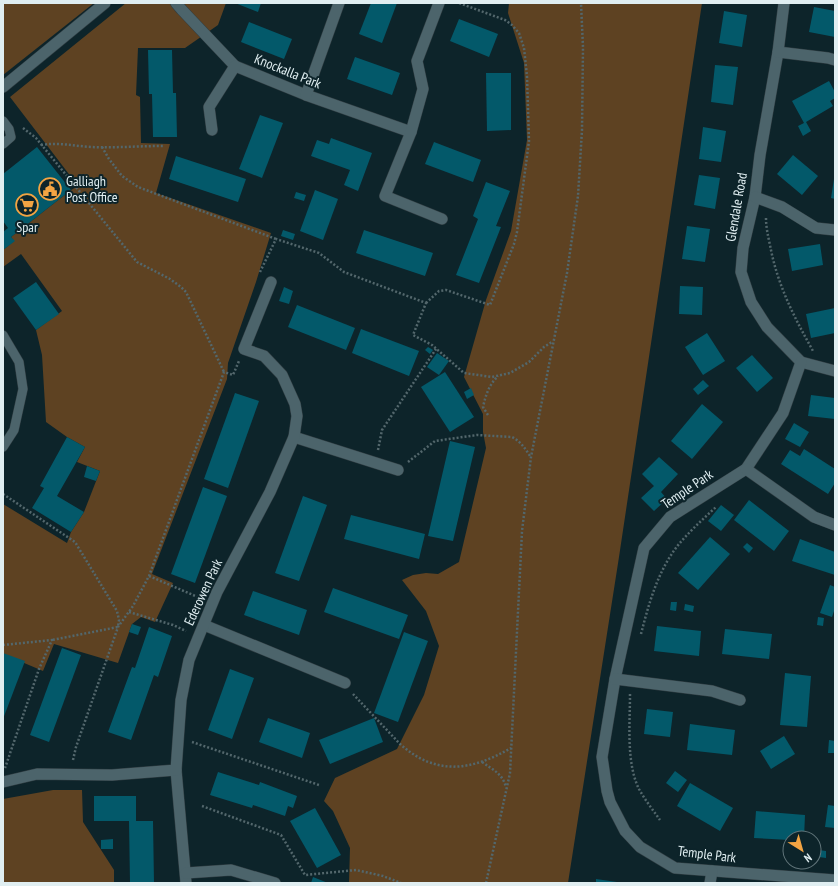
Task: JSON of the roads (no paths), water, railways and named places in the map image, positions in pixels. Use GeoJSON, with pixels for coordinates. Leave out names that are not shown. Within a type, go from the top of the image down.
{"type":"FeatureCollection","features":[{"type":"Feature","properties":{"kind":"street"},"geometry":{"type":"LineString","coordinates":[[3,87],[105,3]]}},
{"type":"Feature","properties":{"kind":"street","name":"Knockalla Park"},"geometry":{"type":"LineString","coordinates":[[176,3],[235,66],[306,95],[412,132]]}},
{"type":"Feature","properties":{"kind":"street"},"geometry":{"type":"LineString","coordinates":[[306,95],[339,3]]}},
{"type":"Feature","properties":{"kind":"street"},"geometry":{"type":"LineString","coordinates":[[439,3],[417,61],[424,89],[412,132],[385,196],[442,219]]}},
{"type":"Feature","properties":{"kind":"street","name":"Glendale Road"},"geometry":{"type":"LineString","coordinates":[[784,3],[778,52],[760,155],[755,197],[743,248],[741,272],[751,302],[767,327],[801,362]]}},
{"type":"Feature","properties":{"kind":"street"},"geometry":{"type":"LineString","coordinates":[[778,52],[835,60]]}},
{"type":"Feature","properties":{"kind":"street"},"geometry":{"type":"LineString","coordinates":[[212,130],[209,107],[235,66]]}},
{"type":"Feature","properties":{"kind":"street"},"geometry":{"type":"LineString","coordinates":[[755,197],[782,207],[816,228],[835,230]]}},
{"type":"Feature","properties":{"kind":"street","name":"Ederowen Park"},"geometry":{"type":"LineString","coordinates":[[186,878],[176,770],[181,700],[189,660],[213,603],[270,492],[294,438],[297,416],[295,404],[282,375],[264,356],[244,349],[271,282]]}},
{"type":"Feature","properties":{"kind":"street"},"geometry":{"type":"LineString","coordinates":[[801,362],[835,371]]}},
{"type":"Feature","properties":{"kind":"street","name":"Temple Park"},"geometry":{"type":"LineString","coordinates":[[801,362],[783,413],[746,469],[670,517],[644,548],[616,679],[602,757],[610,802],[625,831],[640,847],[675,868],[835,880]]}},
{"type":"Feature","properties":{"kind":"street"},"geometry":{"type":"LineString","coordinates":[[294,438],[398,470]]}},
{"type":"Feature","properties":{"kind":"street"},"geometry":{"type":"LineString","coordinates":[[746,469],[814,517],[835,525]]}},
{"type":"Feature","properties":{"kind":"street"},"geometry":{"type":"LineString","coordinates":[[204,625],[345,683]]}},
{"type":"Feature","properties":{"kind":"street"},"geometry":{"type":"LineString","coordinates":[[616,679],[712,691],[740,700]]}},
{"type":"Feature","properties":{"kind":"street"},"geometry":{"type":"LineString","coordinates":[[4,781],[37,774],[112,775],[176,770]]}},
{"type":"Feature","properties":{"kind":"street"},"geometry":{"type":"LineString","coordinates":[[186,878],[231,870],[275,883]]}},
{"type":"Feature","properties":{"kind":"street"},"geometry":{"type":"LineString","coordinates":[[710,883],[712,871]]}},
{"type":"Feature","properties":{"kind":"lane"},"geometry":{"type":"LineString","coordinates":[[3,122],[9,129],[11,137],[3,144]]}},
{"type":"Feature","properties":{"kind":"lane"},"geometry":{"type":"LineString","coordinates":[[3,335],[19,362],[23,388],[14,430],[3,447]]}},
{"type":"Feature","properties":{"kind":"place","name":"Galliagh Post Office"},"geometry":{"type":"Point","coordinates":[50,189]}},
{"type":"Feature","properties":{"kind":"place","name":"Spar"},"geometry":{"type":"Point","coordinates":[27,205]}}]}
